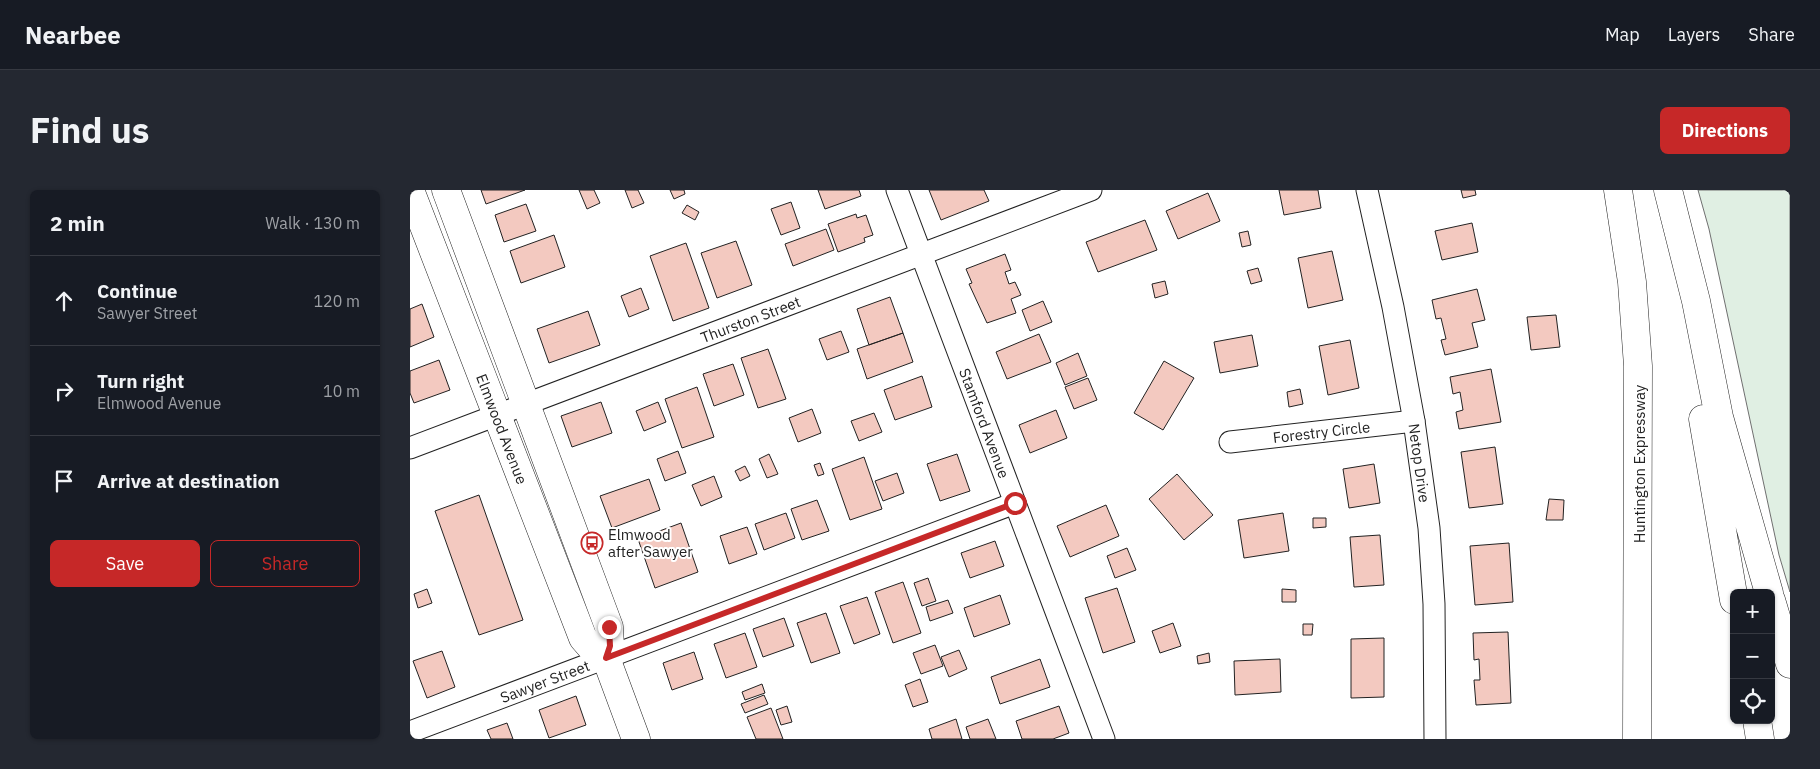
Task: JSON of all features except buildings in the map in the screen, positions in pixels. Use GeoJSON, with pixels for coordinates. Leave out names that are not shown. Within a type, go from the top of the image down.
{"type":"FeatureCollection","features":[{"type":"Feature","properties":{"kind":"main road","name":"Elmwood Avenue"},"geometry":{"type":"LineString","coordinates":[[410,190],[582,638],[596,653],[606,658]]}},
{"type":"Feature","properties":{"kind":"main road","name":"Elmwood Avenue"},"geometry":{"type":"LineString","coordinates":[[446,190],[609,627],[610,646],[606,658],[636,739]]}},
{"type":"Feature","properties":{"kind":"main road","name":"Huntington Expressway"},"geometry":{"type":"LineString","coordinates":[[1618,190],[1632,282],[1638,366],[1637,739]]}},
{"type":"Feature","properties":{"kind":"main road"},"geometry":{"type":"LineString","coordinates":[[1668,190],[1696,301],[1719,417],[1768,589]]}},
{"type":"Feature","properties":{"kind":"main road"},"geometry":{"type":"LineString","coordinates":[[1668,190],[1684,304],[1732,589]]}},
{"type":"Feature","properties":{"kind":"main road"},"geometry":{"type":"LineString","coordinates":[[1775,613],[1790,664]]}},
{"type":"Feature","properties":{"kind":"main road"},"geometry":{"type":"LineString","coordinates":[[1758,724],[1760,739]]}},
{"type":"Feature","properties":{"kind":"street","name":"Stamford Avenue"},"geometry":{"type":"LineString","coordinates":[[897,190],[1104,739]]}},
{"type":"Feature","properties":{"kind":"street","name":"Thurston Street"},"geometry":{"type":"LineString","coordinates":[[410,448],[1091,190]]}},
{"type":"Feature","properties":{"kind":"street","name":"Netop Drive"},"geometry":{"type":"LineString","coordinates":[[1367,190],[1393,307],[1414,421],[1429,528],[1434,622],[1436,739]]}},
{"type":"Feature","properties":{"kind":"street","name":"Forestry Circle"},"geometry":{"type":"LineString","coordinates":[[1230,442],[1414,421]]}},
{"type":"Feature","properties":{"kind":"street","name":"Sawyer Street"},"geometry":{"type":"LineString","coordinates":[[410,732],[1015,503]]}},
{"type":"Feature","properties":{"kind":"green space"},"geometry":{"type":"Polygon","coordinates":[[[1698,190],[1790,190],[1790,592],[1779,555],[1709,229],[1698,190]]]}},
{"type":"Feature","properties":{"kind":"place","name":"Elmwood after Sawyer"},"geometry":{"type":"Point","coordinates":[592,543]}},
{"type":"Feature","properties":{"kind":"route"},"geometry":{"type":"LineString","coordinates":[[609,627],[611,636],[606,658],[1015,503]]}}]}
